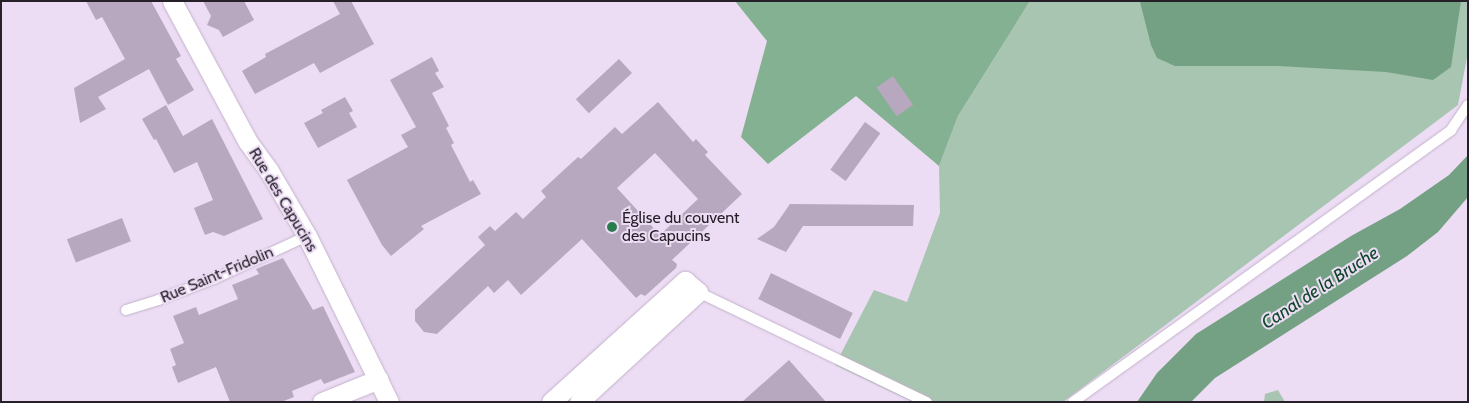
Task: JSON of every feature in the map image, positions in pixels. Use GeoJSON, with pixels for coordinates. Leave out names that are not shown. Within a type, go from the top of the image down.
{"type":"FeatureCollection","features":[{"type":"Feature","properties":{"kind":"street","name":"Rue des Capucins"},"geometry":{"type":"LineString","coordinates":[[172,1],[248,142],[269,171],[307,236],[389,402]]}},
{"type":"Feature","properties":{"kind":"street"},"geometry":{"type":"LineString","coordinates":[[551,402],[685,281],[698,292],[579,402]]}},
{"type":"Feature","properties":{"kind":"street"},"geometry":{"type":"LineString","coordinates":[[322,402],[379,379]]}},
{"type":"Feature","properties":{"kind":"lane"},"geometry":{"type":"LineString","coordinates":[[1073,402],[1451,130],[1468,105]]}},
{"type":"Feature","properties":{"kind":"lane","name":"Rue Saint-Fridolin"},"geometry":{"type":"LineString","coordinates":[[126,310],[214,279],[307,236]]}},
{"type":"Feature","properties":{"kind":"lane"},"geometry":{"type":"LineString","coordinates":[[698,292],[927,402]]}},
{"type":"Feature","properties":{"kind":"shaded area"},"geometry":{"type":"Polygon","coordinates":[[[735,1],[1030,1],[958,116],[939,166],[856,96],[768,164],[741,137],[767,41],[735,1]]]}},
{"type":"Feature","properties":{"kind":"shaded area"},"geometry":{"type":"Polygon","coordinates":[[[1030,1],[1468,1],[1468,52],[1458,105],[1063,402],[913,402],[835,365],[874,290],[907,302],[940,213],[939,166],[958,116],[1030,1]]]}},
{"type":"Feature","properties":{"kind":"shaded area"},"geometry":{"type":"Polygon","coordinates":[[[1278,390],[1285,402],[1264,402],[1265,394],[1278,390]]]}},
{"type":"Feature","properties":{"kind":"water"},"geometry":{"type":"Polygon","coordinates":[[[1461,1],[1451,67],[1433,80],[1386,72],[1278,66],[1175,66],[1157,58],[1151,45],[1140,2],[1461,1]]]}},
{"type":"Feature","properties":{"kind":"water","name":"Canal de la Bruche"},"geometry":{"type":"Polygon","coordinates":[[[1468,155],[1468,197],[1438,232],[1407,256],[1215,378],[1191,402],[1137,402],[1157,373],[1196,334],[1351,236],[1400,209],[1449,175],[1468,155]]]}},
{"type":"Feature","properties":{"kind":"building"},"geometry":{"type":"Polygon","coordinates":[[[86,1],[151,1],[181,56],[176,59],[194,90],[168,105],[149,69],[98,97],[106,109],[80,123],[74,88],[125,59],[102,17],[96,20],[86,1]]]}},
{"type":"Feature","properties":{"kind":"building"},"geometry":{"type":"Polygon","coordinates":[[[203,1],[244,1],[254,20],[223,37],[219,30],[207,25],[211,16],[203,1]]]}},
{"type":"Feature","properties":{"kind":"building"},"geometry":{"type":"Polygon","coordinates":[[[333,1],[351,1],[374,44],[320,73],[314,63],[255,94],[242,71],[266,57],[265,54],[340,14],[333,1]]]}},
{"type":"Feature","properties":{"kind":"building"},"geometry":{"type":"Polygon","coordinates":[[[432,57],[439,71],[435,73],[444,87],[432,93],[449,126],[446,128],[454,143],[451,145],[470,182],[473,180],[481,194],[421,226],[424,229],[391,256],[382,245],[347,180],[408,147],[401,135],[416,127],[390,80],[432,57]]]}},
{"type":"Feature","properties":{"kind":"building"},"geometry":{"type":"Polygon","coordinates":[[[619,59],[632,73],[589,113],[576,99],[619,59]]]}},
{"type":"Feature","properties":{"kind":"building"},"geometry":{"type":"Polygon","coordinates":[[[893,76],[913,105],[897,116],[877,87],[893,76]]]}},
{"type":"Feature","properties":{"kind":"building"},"geometry":{"type":"Polygon","coordinates":[[[345,97],[353,111],[349,113],[357,127],[318,148],[304,123],[323,113],[321,110],[345,97]]]}},
{"type":"Feature","properties":{"kind":"building"},"geometry":{"type":"Polygon","coordinates":[[[658,102],[693,142],[696,139],[708,152],[705,155],[742,194],[672,260],[677,264],[676,268],[645,296],[641,294],[636,298],[582,239],[521,295],[508,280],[494,293],[488,286],[437,334],[424,332],[415,321],[415,310],[485,245],[478,237],[490,226],[495,231],[516,212],[523,219],[546,197],[541,191],[578,157],[581,159],[615,127],[622,134],[658,102]],[[655,153],[617,188],[660,235],[698,199],[655,153]]]}},
{"type":"Feature","properties":{"kind":"building"},"geometry":{"type":"Polygon","coordinates":[[[166,105],[183,136],[212,119],[263,219],[224,236],[213,232],[205,235],[194,208],[213,200],[197,162],[174,173],[156,139],[154,140],[142,119],[166,105]]]}},
{"type":"Feature","properties":{"kind":"building"},"geometry":{"type":"Polygon","coordinates":[[[865,122],[880,133],[846,181],[830,170],[865,122]]]}},
{"type":"Feature","properties":{"kind":"building"},"geometry":{"type":"Polygon","coordinates":[[[790,204],[914,205],[913,226],[803,226],[786,252],[757,239],[774,227],[790,204]]]}},
{"type":"Feature","properties":{"kind":"building"},"geometry":{"type":"Polygon","coordinates":[[[122,218],[131,241],[76,262],[67,239],[122,218]]]}},
{"type":"Feature","properties":{"kind":"building"},"geometry":{"type":"Polygon","coordinates":[[[283,258],[313,310],[323,306],[355,372],[324,384],[321,379],[292,391],[294,397],[281,402],[230,402],[216,367],[178,383],[172,367],[176,365],[170,349],[184,343],[173,316],[196,307],[199,315],[238,299],[232,285],[259,274],[256,269],[283,258]]]}},
{"type":"Feature","properties":{"kind":"building"},"geometry":{"type":"Polygon","coordinates":[[[771,273],[853,313],[840,339],[758,299],[771,273]]]}},
{"type":"Feature","properties":{"kind":"building"},"geometry":{"type":"Polygon","coordinates":[[[789,360],[826,402],[742,402],[789,360]]]}},
{"type":"Feature","properties":{"kind":"place","name":"Église du couvent des Capucins"},"geometry":{"type":"Point","coordinates":[612,227]}}]}
